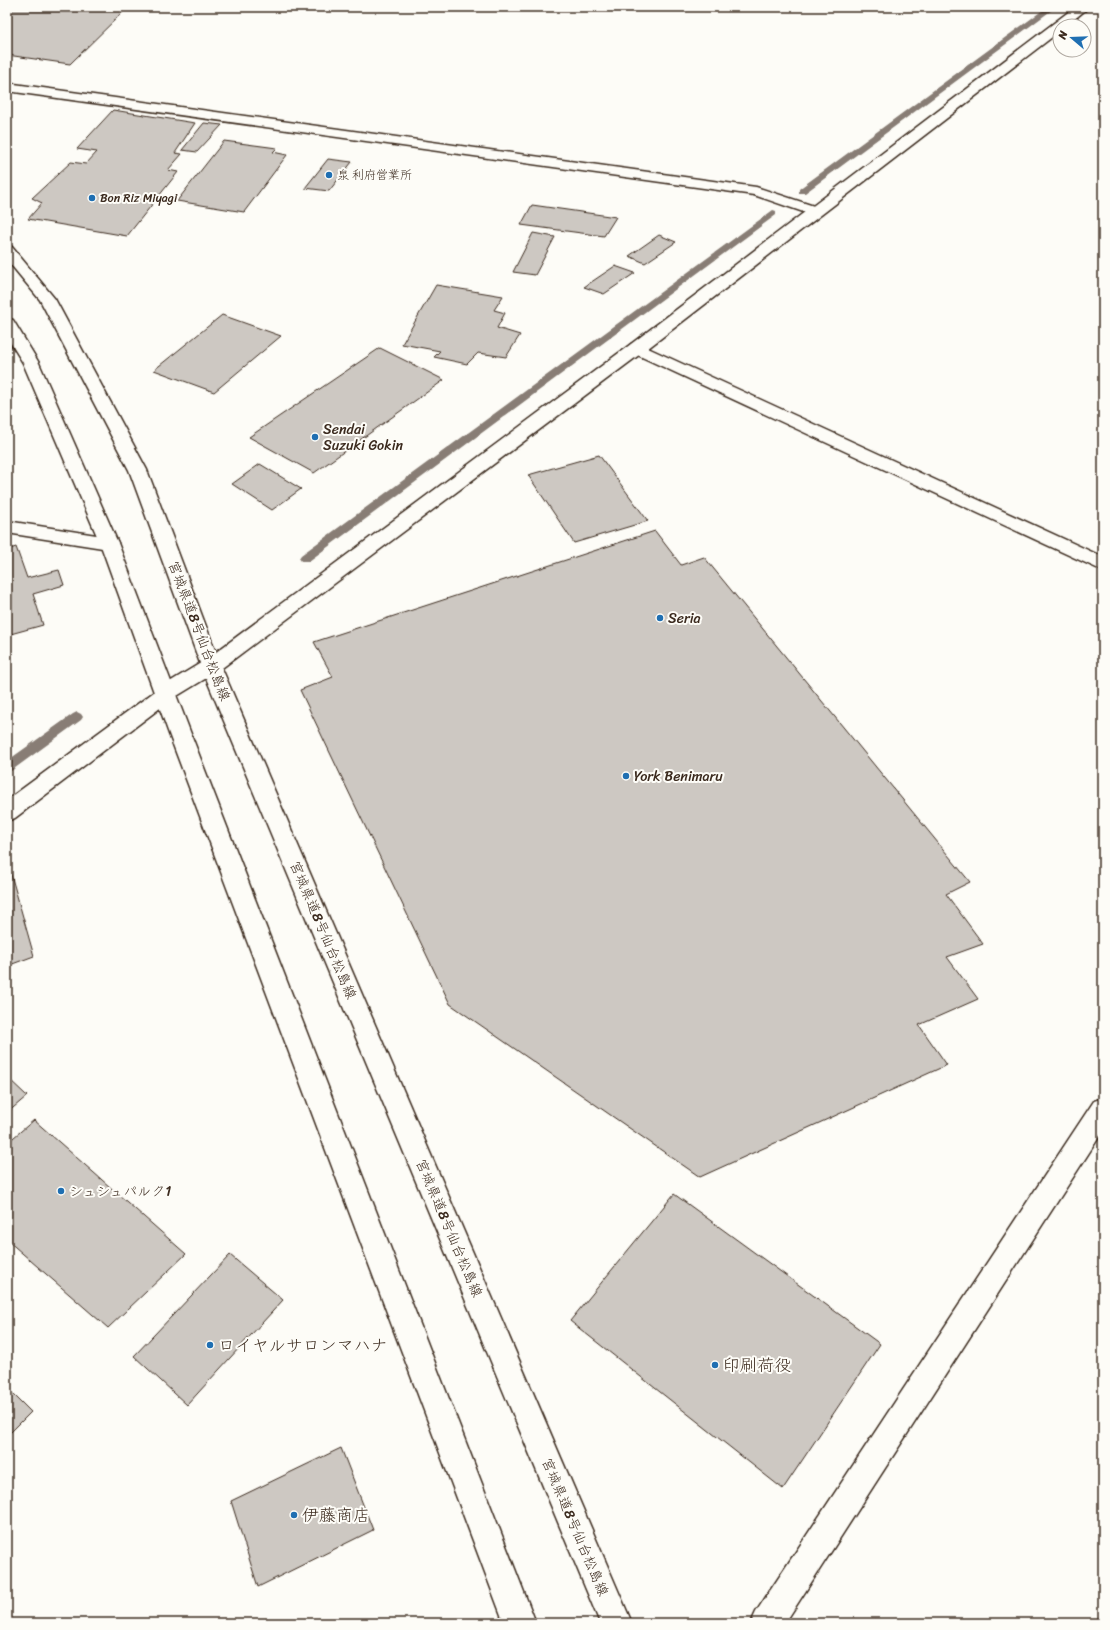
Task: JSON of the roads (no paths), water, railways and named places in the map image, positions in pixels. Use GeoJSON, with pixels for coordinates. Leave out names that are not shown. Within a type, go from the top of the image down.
{"type":"FeatureCollection","features":[{"type":"Feature","properties":{"kind":"street"},"geometry":{"type":"LineString","coordinates":[[7,812],[165,694],[211,666],[637,348],[1083,7]]}},
{"type":"Feature","properties":{"kind":"street"},"geometry":{"type":"LineString","coordinates":[[7,87],[756,191],[815,211]]}},
{"type":"Feature","properties":{"kind":"street","name":"宮城県道8号仙台松島線"},"geometry":{"type":"LineString","coordinates":[[7,250],[47,299],[138,470],[211,666],[616,1623]]}},
{"type":"Feature","properties":{"kind":"street"},"geometry":{"type":"LineString","coordinates":[[7,323],[32,364],[109,543],[165,694],[520,1623]]}},
{"type":"Feature","properties":{"kind":"street"},"geometry":{"type":"LineString","coordinates":[[637,348],[1103,565]]}},
{"type":"Feature","properties":{"kind":"street"},"geometry":{"type":"LineString","coordinates":[[7,527],[109,543]]}},
{"type":"Feature","properties":{"kind":"street"},"geometry":{"type":"LineString","coordinates":[[767,1623],[1103,1109]]}},
{"type":"Feature","properties":{"kind":"waterway"},"geometry":{"type":"LineString","coordinates":[[802,191],[1052,7]]}},
{"type":"Feature","properties":{"kind":"waterway"},"geometry":{"type":"LineString","coordinates":[[305,558],[773,213]]}},
{"type":"Feature","properties":{"kind":"waterway"},"geometry":{"type":"LineString","coordinates":[[7,768],[77,717]]}},
{"type":"Feature","properties":{"kind":"place","name":"泉 利府営業所"},"geometry":{"type":"Point","coordinates":[329,175]}},
{"type":"Feature","properties":{"kind":"place","name":"Bon Riz Miyagi"},"geometry":{"type":"Point","coordinates":[92,198]}},
{"type":"Feature","properties":{"kind":"place","name":"Sendai Suzuki Gokin"},"geometry":{"type":"Point","coordinates":[315,437]}},
{"type":"Feature","properties":{"kind":"place","name":"Seria"},"geometry":{"type":"Point","coordinates":[660,618]}},
{"type":"Feature","properties":{"kind":"place","name":"York Benimaru"},"geometry":{"type":"Point","coordinates":[626,776]}},
{"type":"Feature","properties":{"kind":"place","name":"シュシュパルク1"},"geometry":{"type":"Point","coordinates":[61,1191]}},
{"type":"Feature","properties":{"kind":"place","name":"ロイヤルサロンマハナ"},"geometry":{"type":"Point","coordinates":[210,1345]}},
{"type":"Feature","properties":{"kind":"place","name":"印刷荷役"},"geometry":{"type":"Point","coordinates":[715,1365]}},
{"type":"Feature","properties":{"kind":"place","name":"伊藤商店"},"geometry":{"type":"Point","coordinates":[294,1515]}}]}
